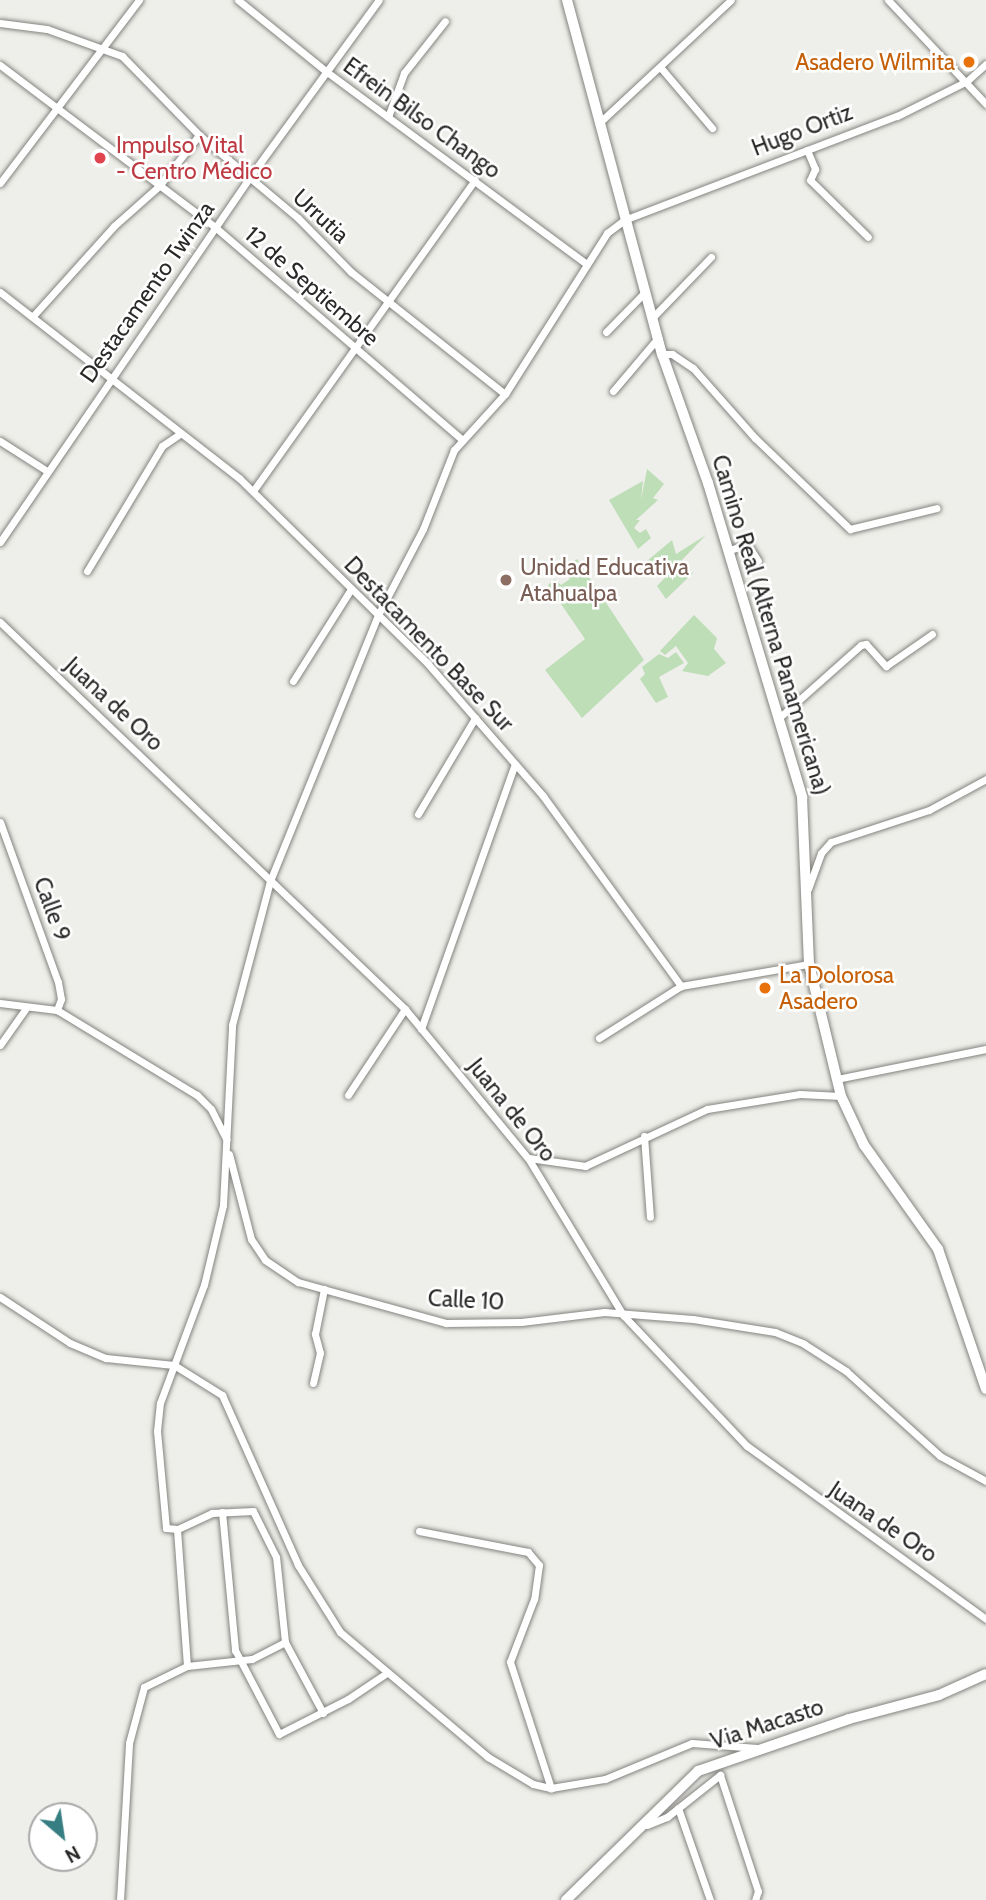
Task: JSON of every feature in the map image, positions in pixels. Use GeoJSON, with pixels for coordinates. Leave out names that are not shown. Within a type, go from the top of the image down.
{"type":"FeatureCollection","features":[{"type":"Feature","properties":{"kind":"street"},"geometry":{"type":"LineString","coordinates":[[0,183],[59,110],[139,0]]}},
{"type":"Feature","properties":{"kind":"street","name":"Efrein Bilso Chango"},"geometry":{"type":"LineString","coordinates":[[238,0],[327,72],[585,263]]}},
{"type":"Feature","properties":{"kind":"street","name":"Destacamento Twinza"},"geometry":{"type":"LineString","coordinates":[[0,542],[249,178],[379,0]]}},
{"type":"Feature","properties":{"kind":"street"},"geometry":{"type":"LineString","coordinates":[[567,0],[624,220]]}},
{"type":"Feature","properties":{"kind":"street"},"geometry":{"type":"LineString","coordinates":[[599,123],[732,0]]}},
{"type":"Feature","properties":{"kind":"street"},"geometry":{"type":"LineString","coordinates":[[888,0],[986,104]]}},
{"type":"Feature","properties":{"kind":"street"},"geometry":{"type":"LineString","coordinates":[[388,117],[404,73],[445,21]]}},
{"type":"Feature","properties":{"kind":"street","name":"Urrutia"},"geometry":{"type":"LineString","coordinates":[[0,23],[47,29],[106,48],[139,70],[199,135],[298,218],[351,272],[505,394]]}},
{"type":"Feature","properties":{"kind":"street","name":"Hugo Ortiz"},"geometry":{"type":"LineString","coordinates":[[461,439],[505,394],[585,263],[607,233],[624,220],[897,116],[967,81],[986,64]]}},
{"type":"Feature","properties":{"kind":"street","name":"12 de Septiembre"},"geometry":{"type":"LineString","coordinates":[[0,65],[216,228],[461,439]]}},
{"type":"Feature","properties":{"kind":"street"},"geometry":{"type":"LineString","coordinates":[[660,68],[712,128]]}},
{"type":"Feature","properties":{"kind":"street"},"geometry":{"type":"LineString","coordinates":[[33,316],[114,226],[159,186],[199,135]]}},
{"type":"Feature","properties":{"kind":"street"},"geometry":{"type":"LineString","coordinates":[[807,150],[815,169],[810,180],[868,237]]}},
{"type":"Feature","properties":{"kind":"street"},"geometry":{"type":"LineString","coordinates":[[253,491],[353,346],[475,180]]}},
{"type":"Feature","properties":{"kind":"street","name":"Camino Real (Alterna Panamericana)"},"geometry":{"type":"LineString","coordinates":[[624,220],[662,354],[781,716],[805,811],[809,964],[841,1096],[864,1145],[939,1249],[986,1389]]}},
{"type":"Feature","properties":{"kind":"street"},"geometry":{"type":"LineString","coordinates":[[652,318],[710,257]]}},
{"type":"Feature","properties":{"kind":"street","name":"Destacamento Base Sur"},"geometry":{"type":"LineString","coordinates":[[0,292],[253,491],[378,615],[516,764],[681,986]]}},
{"type":"Feature","properties":{"kind":"street"},"geometry":{"type":"LineString","coordinates":[[607,332],[645,292]]}},
{"type":"Feature","properties":{"kind":"street"},"geometry":{"type":"LineString","coordinates":[[613,391],[658,338]]}},
{"type":"Feature","properties":{"kind":"street"},"geometry":{"type":"LineString","coordinates":[[662,354],[672,354],[693,368],[755,438],[850,529],[937,508]]}},
{"type":"Feature","properties":{"kind":"street"},"geometry":{"type":"LineString","coordinates":[[87,571],[162,446],[180,434]]}},
{"type":"Feature","properties":{"kind":"street"},"geometry":{"type":"LineString","coordinates":[[323,1713],[285,1642],[274,1550],[253,1511],[222,1512],[177,1529],[166,1528],[157,1431],[160,1403],[204,1285],[223,1205],[232,1026],[270,881],[378,615],[424,529],[461,439]]}},
{"type":"Feature","properties":{"kind":"street"},"geometry":{"type":"LineString","coordinates":[[0,441],[47,471]]}},
{"type":"Feature","properties":{"kind":"street"},"geometry":{"type":"LineString","coordinates":[[727,551],[747,544],[758,561]]}},
{"type":"Feature","properties":{"kind":"street"},"geometry":{"type":"LineString","coordinates":[[293,681],[351,589]]}},
{"type":"Feature","properties":{"kind":"street","name":"Juana de Oro"},"geometry":{"type":"LineString","coordinates":[[0,622],[405,1009],[528,1158],[623,1315],[747,1446],[986,1619]]}},
{"type":"Feature","properties":{"kind":"street"},"geometry":{"type":"LineString","coordinates":[[781,716],[861,645],[886,666],[932,634]]}},
{"type":"Feature","properties":{"kind":"street"},"geometry":{"type":"LineString","coordinates":[[418,814],[475,718]]}},
{"type":"Feature","properties":{"kind":"street"},"geometry":{"type":"LineString","coordinates":[[421,1029],[516,764]]}},
{"type":"Feature","properties":{"kind":"street"},"geometry":{"type":"LineString","coordinates":[[808,889],[821,853],[831,842],[929,810],[986,779]]}},
{"type":"Feature","properties":{"kind":"street","name":"Calle 9"},"geometry":{"type":"LineString","coordinates":[[0,822],[58,982],[61,999],[57,1010]]}},
{"type":"Feature","properties":{"kind":"street"},"geometry":{"type":"LineString","coordinates":[[599,1038],[681,986],[809,964]]}},
{"type":"Feature","properties":{"kind":"street","name":"Calle 10"},"geometry":{"type":"LineString","coordinates":[[0,1003],[57,1010],[205,1101],[227,1142],[244,1221],[257,1250],[289,1277],[324,1289],[362,1296],[401,1313],[446,1323],[623,1315],[734,1324],[804,1344],[868,1388],[940,1456],[986,1481]]}},
{"type":"Feature","properties":{"kind":"street"},"geometry":{"type":"LineString","coordinates":[[0,1045],[26,1008]]}},
{"type":"Feature","properties":{"kind":"street"},"geometry":{"type":"LineString","coordinates":[[348,1095],[405,1009]]}},
{"type":"Feature","properties":{"kind":"street"},"geometry":{"type":"LineString","coordinates":[[837,1079],[986,1049]]}},
{"type":"Feature","properties":{"kind":"street"},"geometry":{"type":"LineString","coordinates":[[528,1158],[585,1166],[644,1136],[708,1109],[800,1094],[841,1096]]}},
{"type":"Feature","properties":{"kind":"street"},"geometry":{"type":"LineString","coordinates":[[644,1136],[650,1217]]}},
{"type":"Feature","properties":{"kind":"street"},"geometry":{"type":"LineString","coordinates":[[313,1383],[320,1353],[315,1334],[324,1289]]}},
{"type":"Feature","properties":{"kind":"street"},"geometry":{"type":"LineString","coordinates":[[0,1297],[70,1343],[106,1358],[174,1365],[227,1400],[238,1437],[316,1598],[340,1632],[385,1674],[488,1757],[533,1784],[551,1788],[605,1779],[692,1743],[757,1748]]}},
{"type":"Feature","properties":{"kind":"street"},"geometry":{"type":"LineString","coordinates":[[222,1512],[234,1650],[279,1734],[323,1713],[385,1674]]}},
{"type":"Feature","properties":{"kind":"street"},"geometry":{"type":"LineString","coordinates":[[177,1529],[187,1666]]}},
{"type":"Feature","properties":{"kind":"street"},"geometry":{"type":"LineString","coordinates":[[419,1531],[528,1552],[539,1565],[534,1599],[510,1662],[551,1788]]}},
{"type":"Feature","properties":{"kind":"street"},"geometry":{"type":"LineString","coordinates":[[120,1900],[129,1743],[144,1687],[187,1666],[241,1661],[285,1642]]}},
{"type":"Feature","properties":{"kind":"street","name":"Via Macasto"},"geometry":{"type":"LineString","coordinates":[[566,1900],[647,1825],[698,1771],[757,1748],[939,1695],[986,1674]]}},
{"type":"Feature","properties":{"kind":"street"},"geometry":{"type":"LineString","coordinates":[[647,1825],[678,1808],[720,1776],[758,1891],[755,1900]]}},
{"type":"Feature","properties":{"kind":"street"},"geometry":{"type":"LineString","coordinates":[[678,1808],[710,1900]]}},
{"type":"Feature","properties":{"kind":"green space"},"geometry":{"type":"Polygon","coordinates":[[[647,469],[664,484],[653,498],[658,500],[636,520],[640,520],[634,528],[640,533],[646,529],[651,538],[638,549],[609,500],[643,481],[641,500],[647,469]]]}},
{"type":"Feature","properties":{"kind":"green space"},"geometry":{"type":"Polygon","coordinates":[[[706,535],[662,578],[647,561],[672,540],[676,554],[706,535]]]}},
{"type":"Feature","properties":{"kind":"green space"},"geometry":{"type":"Polygon","coordinates":[[[577,559],[644,660],[582,718],[545,670],[585,639],[548,585],[555,579],[561,585],[570,579],[564,569],[577,559]]]}},
{"type":"Feature","properties":{"kind":"green space"},"geometry":{"type":"Polygon","coordinates":[[[682,560],[693,573],[666,599],[657,586],[682,560]]]}},
{"type":"Feature","properties":{"kind":"green space"},"geometry":{"type":"Polygon","coordinates":[[[694,615],[717,638],[714,649],[726,663],[708,676],[682,671],[688,663],[676,646],[665,655],[660,651],[694,615]]]}},
{"type":"Feature","properties":{"kind":"green space"},"geometry":{"type":"Polygon","coordinates":[[[676,652],[684,663],[659,677],[668,697],[656,703],[640,679],[645,674],[642,667],[659,654],[668,658],[676,652]]]}},
{"type":"Feature","properties":{"kind":"place","name":"Asadero Wilmita"},"geometry":{"type":"Point","coordinates":[969,62]}},
{"type":"Feature","properties":{"kind":"place","name":"Impulso Vital - Centro Médico"},"geometry":{"type":"Point","coordinates":[100,158]}},
{"type":"Feature","properties":{"kind":"place","name":"Unidad Educativa Atahualpa"},"geometry":{"type":"Point","coordinates":[506,580]}},
{"type":"Feature","properties":{"kind":"place","name":"La Dolorosa Asadero"},"geometry":{"type":"Point","coordinates":[765,988]}}]}
